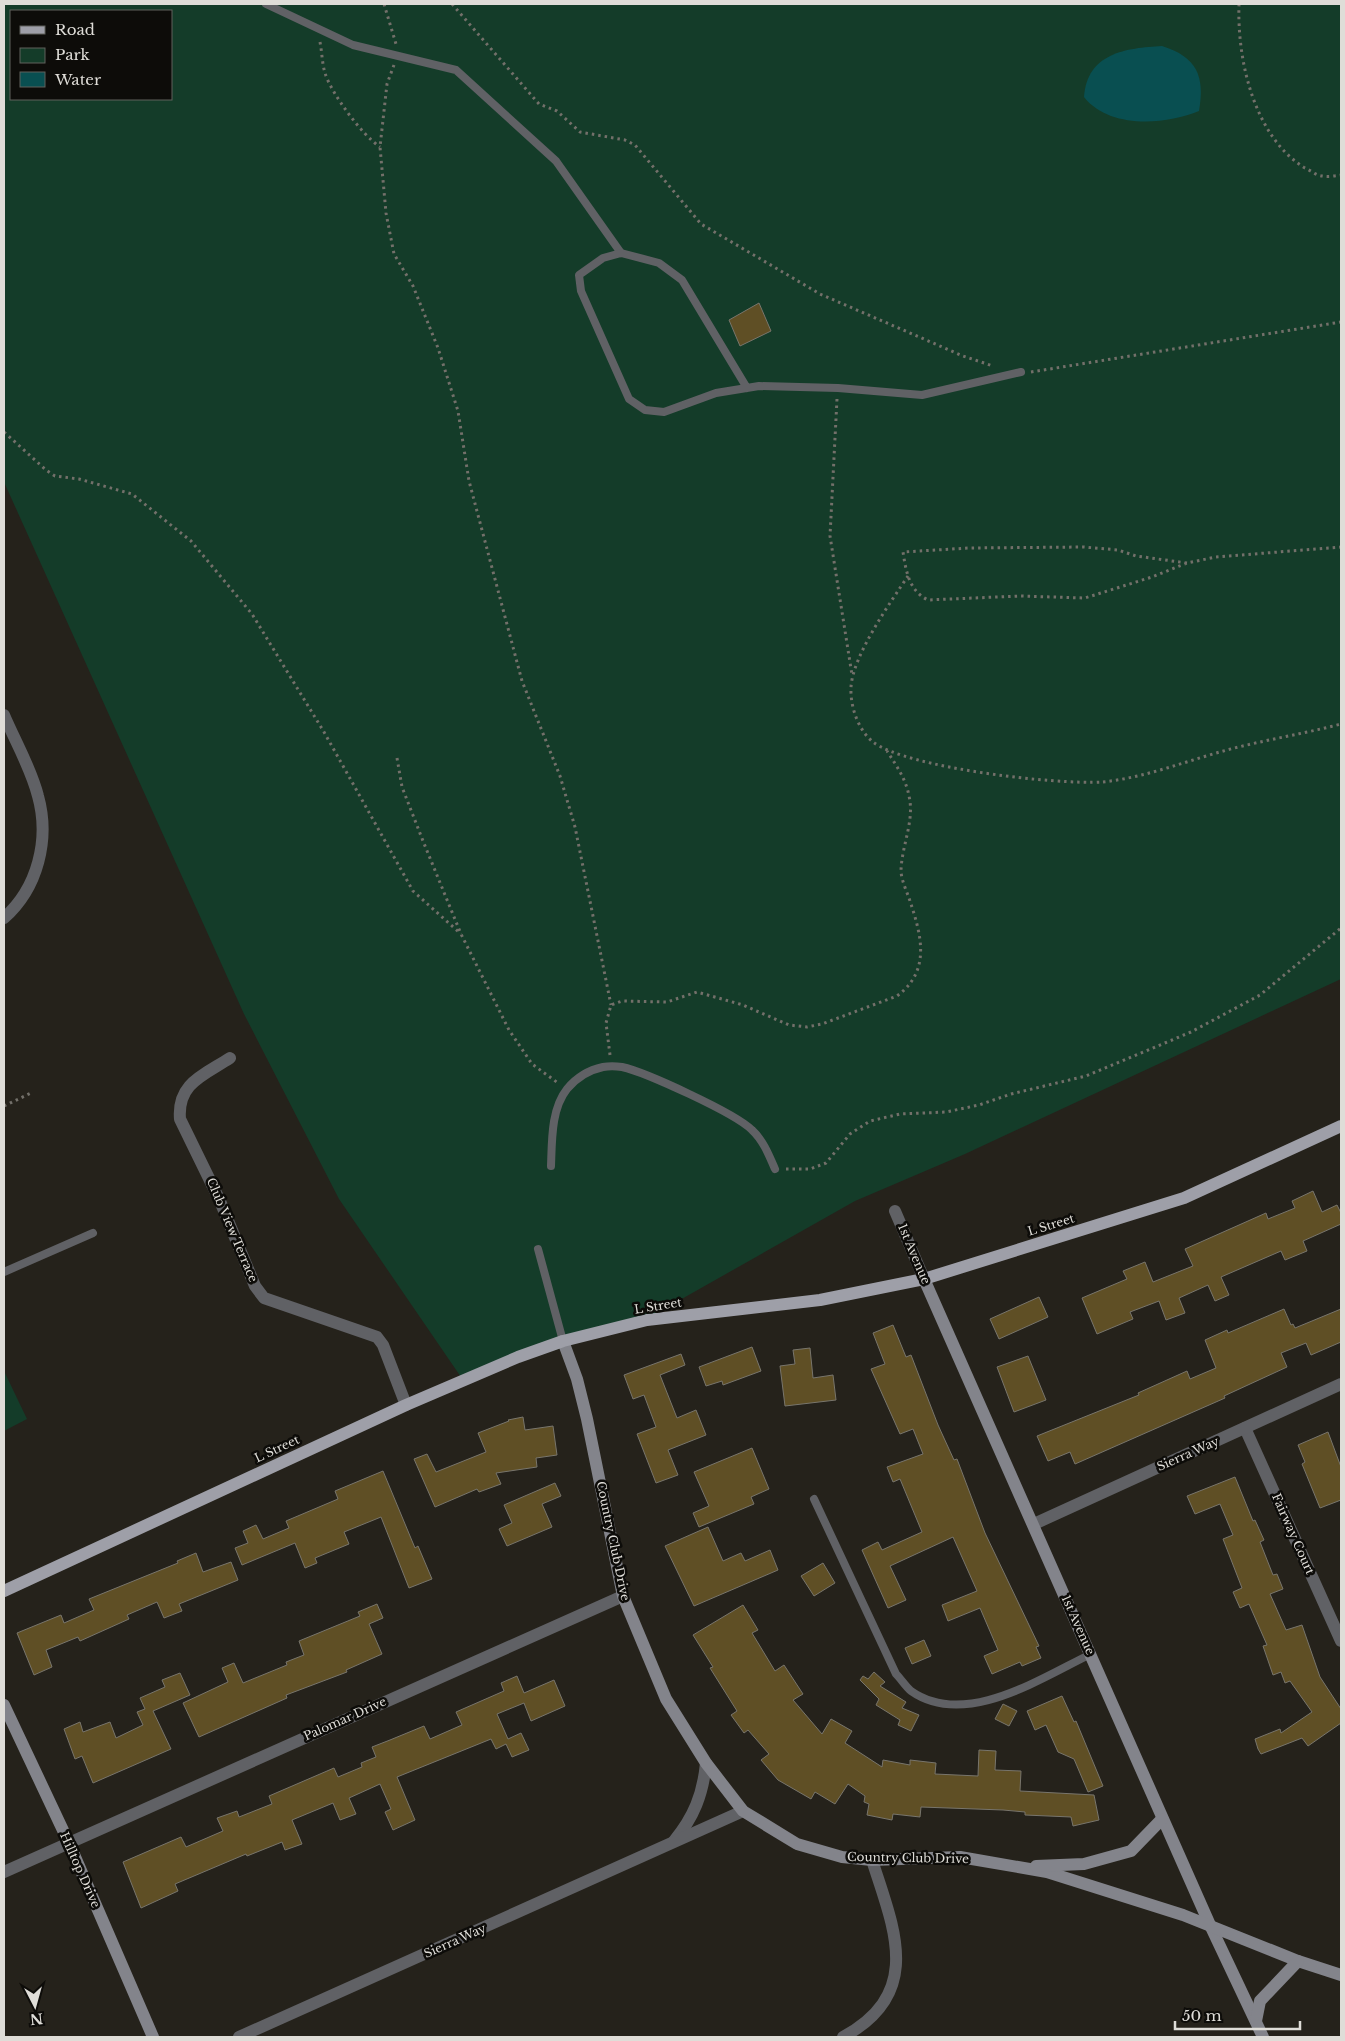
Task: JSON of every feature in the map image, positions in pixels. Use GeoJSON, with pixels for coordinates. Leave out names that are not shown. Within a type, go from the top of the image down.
{"type":"FeatureCollection","features":[{"type":"Feature","properties":{"kind":"main road","name":"L Street"},"geometry":{"type":"LineString","coordinates":[[4,1591],[406,1405],[518,1357],[563,1342],[647,1320],[820,1300],[924,1279],[1184,1198],[1341,1126]]}},
{"type":"Feature","properties":{"kind":"street"},"geometry":{"type":"LineString","coordinates":[[4,715],[30,773],[42,810],[43,826],[40,858],[28,888],[4,918]]}},
{"type":"Feature","properties":{"kind":"street","name":"Club View Terrace"},"geometry":{"type":"LineString","coordinates":[[230,1058],[189,1084],[179,1104],[180,1119],[216,1193],[255,1286],[264,1298],[377,1337],[383,1344],[406,1405]]}},
{"type":"Feature","properties":{"kind":"street","name":"1st Avenue"},"geometry":{"type":"LineString","coordinates":[[895,1211],[1162,1819],[1263,2037]]}},
{"type":"Feature","properties":{"kind":"street","name":"Country Club Drive"},"geometry":{"type":"LineString","coordinates":[[563,1342],[577,1379],[587,1419],[622,1596],[634,1628],[666,1699],[706,1763],[743,1811],[797,1844],[842,1857],[872,1860],[960,1857],[1047,1872],[1126,1895],[1210,1925],[1298,1961],[1341,1975]]}},
{"type":"Feature","properties":{"kind":"street","name":"Sierra Way"},"geometry":{"type":"LineString","coordinates":[[1034,1524],[1341,1384]]}},
{"type":"Feature","properties":{"kind":"street","name":"Fairway Court"},"geometry":{"type":"LineString","coordinates":[[1245,1428],[1341,1641]]}},
{"type":"Feature","properties":{"kind":"street","name":"Palomar Drive"},"geometry":{"type":"LineString","coordinates":[[4,1872],[622,1596]]}},
{"type":"Feature","properties":{"kind":"street","name":"Hilltop Drive"},"geometry":{"type":"LineString","coordinates":[[4,1704],[69,1843],[153,2037]]}},
{"type":"Feature","properties":{"kind":"street","name":"Sierra Way"},"geometry":{"type":"LineString","coordinates":[[671,1844],[694,1814],[703,1787],[706,1763]]}},
{"type":"Feature","properties":{"kind":"street","name":"Sierra Way"},"geometry":{"type":"LineString","coordinates":[[238,2037],[743,1811]]}},
{"type":"Feature","properties":{"kind":"street","name":"Country Club Drive"},"geometry":{"type":"LineString","coordinates":[[1024,1868],[1084,1864],[1131,1851],[1162,1819]]}},
{"type":"Feature","properties":{"kind":"street"},"geometry":{"type":"LineString","coordinates":[[843,2037],[863,2024],[879,2008],[887,1995],[896,1968],[898,1948],[895,1932],[872,1860]]}},
{"type":"Feature","properties":{"kind":"street"},"geometry":{"type":"LineString","coordinates":[[1256,2021],[1260,2001],[1298,1961]]}},
{"type":"Feature","properties":{"kind":"lane"},"geometry":{"type":"LineString","coordinates":[[266,4],[353,45],[456,70],[501,108],[556,161],[621,253]]}},
{"type":"Feature","properties":{"kind":"lane"},"geometry":{"type":"LineString","coordinates":[[747,388],[682,280],[660,263],[621,253],[602,258],[578,275],[581,290],[629,399],[645,410],[664,412],[716,393],[760,386],[838,388],[922,395],[1021,372]]}},
{"type":"Feature","properties":{"kind":"lane"},"geometry":{"type":"LineString","coordinates":[[550,1166],[557,1109],[567,1089],[583,1074],[603,1067],[620,1067],[644,1074],[734,1118],[751,1129],[764,1146],[775,1169]]}},
{"type":"Feature","properties":{"kind":"lane"},"geometry":{"type":"LineString","coordinates":[[4,1272],[92,1233]]}},
{"type":"Feature","properties":{"kind":"lane"},"geometry":{"type":"LineString","coordinates":[[538,1249],[563,1342]]}},
{"type":"Feature","properties":{"kind":"lane"},"geometry":{"type":"LineString","coordinates":[[814,1499],[896,1674],[910,1691],[934,1702],[950,1705],[981,1703],[1010,1692],[1091,1654]]}},
{"type":"Feature","properties":{"kind":"path"},"geometry":{"type":"LineString","coordinates":[[384,4],[396,45],[387,84],[380,147],[386,213],[394,254],[413,286],[438,348],[458,411],[469,480],[522,681],[560,776],[575,826],[611,1005],[606,1023],[610,1060],[603,1067]]}},
{"type":"Feature","properties":{"kind":"path"},"geometry":{"type":"LineString","coordinates":[[452,4],[539,104],[557,111],[580,132],[625,140],[635,145],[701,224],[820,294],[963,356],[1001,369],[1041,372],[1341,322]]}},
{"type":"Feature","properties":{"kind":"path"},"geometry":{"type":"LineString","coordinates":[[1239,4],[1240,38],[1254,104],[1262,122],[1284,152],[1294,161],[1320,177],[1341,175]]}},
{"type":"Feature","properties":{"kind":"path"},"geometry":{"type":"LineString","coordinates":[[317,28],[325,74],[345,108],[368,139],[380,147]]}},
{"type":"Feature","properties":{"kind":"path"},"geometry":{"type":"LineString","coordinates":[[611,1005],[622,1001],[667,1002],[697,992],[743,1005],[789,1025],[807,1027],[822,1024],[897,996],[906,990],[914,979],[919,967],[919,932],[901,874],[910,798],[905,781],[887,751],[864,732],[853,705],[853,676],[830,536],[838,388]]}},
{"type":"Feature","properties":{"kind":"path"},"geometry":{"type":"LineString","coordinates":[[4,432],[50,473],[132,494],[191,541],[252,614],[324,732],[413,891],[461,934]]}},
{"type":"Feature","properties":{"kind":"path"},"geometry":{"type":"LineString","coordinates":[[1187,563],[1136,556],[1118,550],[1084,547],[969,548],[903,552],[908,576],[918,596],[928,600],[1020,596],[1085,598],[1143,580],[1187,563],[1216,558],[1341,547]]}},
{"type":"Feature","properties":{"kind":"path"},"geometry":{"type":"LineString","coordinates":[[853,676],[867,643],[908,576]]}},
{"type":"Feature","properties":{"kind":"path"},"geometry":{"type":"LineString","coordinates":[[887,751],[950,767],[1070,782],[1103,782],[1341,724]]}},
{"type":"Feature","properties":{"kind":"path"},"geometry":{"type":"LineString","coordinates":[[397,758],[402,787],[461,934],[513,1037],[532,1064],[567,1089]]}},
{"type":"Feature","properties":{"kind":"path"},"geometry":{"type":"LineString","coordinates":[[775,1169],[810,1169],[826,1163],[850,1134],[870,1121],[900,1114],[946,1112],[979,1105],[1011,1094],[1086,1076],[1136,1056],[1191,1032],[1260,995],[1341,928]]}},
{"type":"Feature","properties":{"kind":"path"},"geometry":{"type":"LineString","coordinates":[[4,1106],[31,1093]]}},
{"type":"Feature","properties":{"kind":"green space"},"geometry":{"type":"Polygon","coordinates":[[[4,4],[1341,4],[1341,979],[965,1154],[855,1201],[641,1322],[463,1380],[339,1199],[244,1014],[4,482],[4,4]]]}},
{"type":"Feature","properties":{"kind":"green space"},"geometry":{"type":"Polygon","coordinates":[[[4,1371],[27,1419],[4,1431],[4,1371]]]}},
{"type":"Feature","properties":{"kind":"water"},"geometry":{"type":"Polygon","coordinates":[[[1162,46],[1183,56],[1191,62],[1196,70],[1201,88],[1199,111],[1170,119],[1138,121],[1108,115],[1084,97],[1087,82],[1092,71],[1101,62],[1122,51],[1162,46]]]}},
{"type":"Feature","properties":{"kind":"building"},"geometry":{"type":"Polygon","coordinates":[[[759,303],[771,331],[740,346],[729,320],[759,303]]]}},
{"type":"Feature","properties":{"kind":"building"},"geometry":{"type":"Polygon","coordinates":[[[1313,1191],[1322,1212],[1337,1205],[1341,1213],[1341,1224],[1303,1241],[1307,1251],[1285,1260],[1281,1251],[1221,1277],[1229,1295],[1215,1301],[1208,1285],[1179,1298],[1185,1313],[1166,1320],[1159,1301],[1130,1312],[1133,1319],[1097,1334],[1082,1298],[1127,1279],[1123,1271],[1145,1262],[1153,1282],[1193,1266],[1185,1249],[1266,1213],[1268,1219],[1295,1208],[1292,1201],[1313,1191]]]}},
{"type":"Feature","properties":{"kind":"building"},"geometry":{"type":"Polygon","coordinates":[[[1039,1297],[1048,1317],[999,1339],[990,1319],[1039,1297]]]}},
{"type":"Feature","properties":{"kind":"building"},"geometry":{"type":"Polygon","coordinates":[[[1284,1309],[1291,1325],[1293,1324],[1295,1328],[1341,1309],[1341,1342],[1311,1355],[1306,1343],[1281,1353],[1287,1367],[1224,1396],[1225,1398],[1075,1464],[1070,1452],[1048,1461],[1037,1436],[1139,1395],[1138,1393],[1187,1371],[1190,1379],[1216,1368],[1205,1340],[1227,1330],[1228,1333],[1284,1309]]]}},
{"type":"Feature","properties":{"kind":"building"},"geometry":{"type":"Polygon","coordinates":[[[893,1325],[906,1357],[911,1355],[938,1425],[954,1460],[957,1459],[985,1533],[1039,1646],[1036,1647],[1041,1658],[1022,1666],[1020,1662],[992,1674],[984,1656],[998,1650],[980,1608],[948,1621],[942,1605],[977,1591],[953,1537],[890,1566],[906,1600],[888,1608],[862,1550],[878,1542],[882,1550],[922,1532],[900,1479],[893,1482],[887,1467],[923,1454],[913,1429],[900,1434],[871,1369],[885,1364],[873,1333],[893,1325]]]}},
{"type":"Feature","properties":{"kind":"building"},"geometry":{"type":"Polygon","coordinates":[[[752,1347],[761,1371],[723,1385],[722,1381],[706,1386],[699,1367],[752,1347]]]}},
{"type":"Feature","properties":{"kind":"building"},"geometry":{"type":"Polygon","coordinates":[[[810,1348],[813,1378],[833,1375],[836,1400],[785,1406],[780,1366],[795,1364],[793,1350],[810,1348]]]}},
{"type":"Feature","properties":{"kind":"building"},"geometry":{"type":"Polygon","coordinates":[[[681,1354],[685,1365],[660,1375],[677,1418],[696,1410],[706,1435],[668,1450],[678,1475],[656,1483],[637,1434],[656,1427],[644,1395],[633,1399],[624,1375],[681,1354]]]}},
{"type":"Feature","properties":{"kind":"building"},"geometry":{"type":"Polygon","coordinates":[[[1028,1356],[1046,1400],[1014,1412],[997,1367],[1028,1356]]]}},
{"type":"Feature","properties":{"kind":"building"},"geometry":{"type":"Polygon","coordinates":[[[523,1417],[525,1430],[553,1426],[557,1455],[536,1458],[537,1467],[496,1473],[501,1484],[479,1492],[477,1489],[435,1507],[414,1459],[427,1454],[436,1472],[486,1452],[478,1433],[508,1420],[523,1417]]]}},
{"type":"Feature","properties":{"kind":"building"},"geometry":{"type":"Polygon","coordinates":[[[1328,1432],[1341,1467],[1341,1500],[1320,1508],[1302,1464],[1305,1462],[1298,1445],[1328,1432]]]}},
{"type":"Feature","properties":{"kind":"building"},"geometry":{"type":"Polygon","coordinates":[[[752,1448],[769,1489],[751,1497],[754,1504],[699,1527],[693,1513],[709,1506],[694,1472],[752,1448]]]}},
{"type":"Feature","properties":{"kind":"building"},"geometry":{"type":"Polygon","coordinates":[[[383,1471],[415,1548],[418,1546],[432,1579],[409,1588],[381,1517],[344,1532],[349,1544],[315,1558],[317,1563],[305,1568],[295,1543],[242,1565],[235,1548],[248,1543],[243,1531],[256,1525],[263,1539],[289,1528],[286,1521],[338,1499],[335,1491],[383,1471]]]}},
{"type":"Feature","properties":{"kind":"building"},"geometry":{"type":"Polygon","coordinates":[[[1235,1477],[1253,1521],[1255,1520],[1264,1540],[1260,1542],[1273,1575],[1277,1574],[1283,1589],[1270,1594],[1286,1630],[1302,1625],[1320,1677],[1341,1709],[1341,1723],[1308,1746],[1302,1738],[1261,1754],[1258,1749],[1255,1739],[1280,1729],[1281,1733],[1312,1712],[1290,1681],[1285,1683],[1281,1672],[1273,1675],[1263,1646],[1267,1645],[1249,1604],[1240,1608],[1233,1592],[1242,1588],[1223,1539],[1233,1535],[1220,1504],[1195,1514],[1187,1496],[1235,1477]]]}},
{"type":"Feature","properties":{"kind":"building"},"geometry":{"type":"Polygon","coordinates":[[[555,1483],[561,1496],[542,1504],[552,1527],[507,1546],[499,1529],[512,1523],[504,1505],[555,1483]]]}},
{"type":"Feature","properties":{"kind":"building"},"geometry":{"type":"Polygon","coordinates":[[[708,1527],[723,1561],[741,1553],[745,1561],[770,1550],[778,1570],[694,1606],[665,1546],[708,1527]]]}},
{"type":"Feature","properties":{"kind":"building"},"geometry":{"type":"Polygon","coordinates":[[[196,1553],[203,1572],[231,1562],[238,1580],[179,1604],[182,1611],[164,1618],[157,1602],[127,1615],[129,1619],[80,1641],[78,1637],[46,1650],[52,1667],[34,1675],[17,1633],[61,1615],[64,1623],[94,1610],[89,1599],[178,1563],[177,1561],[196,1553]]]}},
{"type":"Feature","properties":{"kind":"building"},"geometry":{"type":"Polygon","coordinates":[[[823,1563],[835,1583],[814,1596],[801,1576],[823,1563]]]}},
{"type":"Feature","properties":{"kind":"building"},"geometry":{"type":"Polygon","coordinates":[[[377,1604],[383,1618],[369,1624],[382,1654],[346,1670],[347,1672],[286,1695],[287,1698],[199,1737],[183,1703],[228,1682],[222,1668],[234,1663],[243,1683],[287,1665],[286,1662],[304,1655],[299,1641],[360,1616],[358,1612],[377,1604]]]}},
{"type":"Feature","properties":{"kind":"building"},"geometry":{"type":"Polygon","coordinates":[[[743,1605],[758,1630],[752,1633],[775,1671],[784,1665],[803,1694],[793,1700],[822,1734],[831,1719],[852,1731],[845,1743],[882,1767],[883,1760],[910,1765],[910,1760],[936,1763],[935,1774],[978,1776],[979,1750],[996,1751],[995,1770],[1021,1771],[1020,1791],[1094,1795],[1099,1820],[1073,1826],[1071,1817],[1025,1815],[1025,1812],[1003,1810],[921,1807],[920,1817],[893,1814],[892,1820],[867,1815],[869,1804],[864,1802],[865,1796],[848,1784],[835,1804],[815,1792],[811,1799],[778,1780],[761,1760],[769,1754],[748,1730],[744,1733],[731,1715],[737,1711],[710,1668],[713,1667],[693,1635],[743,1605]]]}},
{"type":"Feature","properties":{"kind":"building"},"geometry":{"type":"Polygon","coordinates":[[[924,1640],[931,1656],[912,1664],[905,1648],[924,1640]]]}},
{"type":"Feature","properties":{"kind":"building"},"geometry":{"type":"Polygon","coordinates":[[[874,1672],[885,1682],[880,1686],[906,1702],[902,1708],[919,1715],[911,1731],[898,1725],[900,1720],[876,1705],[879,1699],[860,1680],[863,1676],[868,1679],[874,1672]]]}},
{"type":"Feature","properties":{"kind":"building"},"geometry":{"type":"Polygon","coordinates":[[[180,1673],[190,1695],[153,1711],[171,1749],[93,1783],[82,1756],[75,1759],[64,1729],[80,1722],[83,1732],[110,1722],[116,1738],[143,1725],[137,1712],[145,1709],[140,1698],[165,1687],[162,1680],[180,1673]]]}},
{"type":"Feature","properties":{"kind":"building"},"geometry":{"type":"Polygon","coordinates":[[[517,1676],[524,1693],[554,1680],[565,1706],[531,1721],[524,1703],[497,1714],[508,1739],[521,1733],[529,1750],[512,1757],[506,1744],[496,1749],[491,1739],[397,1777],[415,1820],[393,1830],[385,1812],[391,1809],[380,1784],[349,1798],[356,1814],[340,1820],[333,1803],[292,1820],[302,1844],[285,1850],[282,1842],[247,1856],[246,1854],[175,1884],[178,1891],[141,1908],[123,1862],[181,1837],[186,1847],[223,1831],[217,1818],[237,1811],[239,1817],[272,1804],[269,1796],[334,1768],[338,1777],[362,1767],[361,1763],[376,1757],[372,1747],[424,1726],[430,1739],[462,1725],[456,1712],[504,1691],[501,1683],[517,1676]]]}},
{"type":"Feature","properties":{"kind":"building"},"geometry":{"type":"Polygon","coordinates":[[[1062,1696],[1074,1722],[1076,1721],[1103,1786],[1088,1792],[1074,1759],[1058,1752],[1046,1725],[1035,1730],[1027,1711],[1062,1696]]]}},
{"type":"Feature","properties":{"kind":"building"},"geometry":{"type":"Polygon","coordinates":[[[1003,1704],[1017,1711],[1009,1726],[995,1719],[1003,1704]]]}}]}
